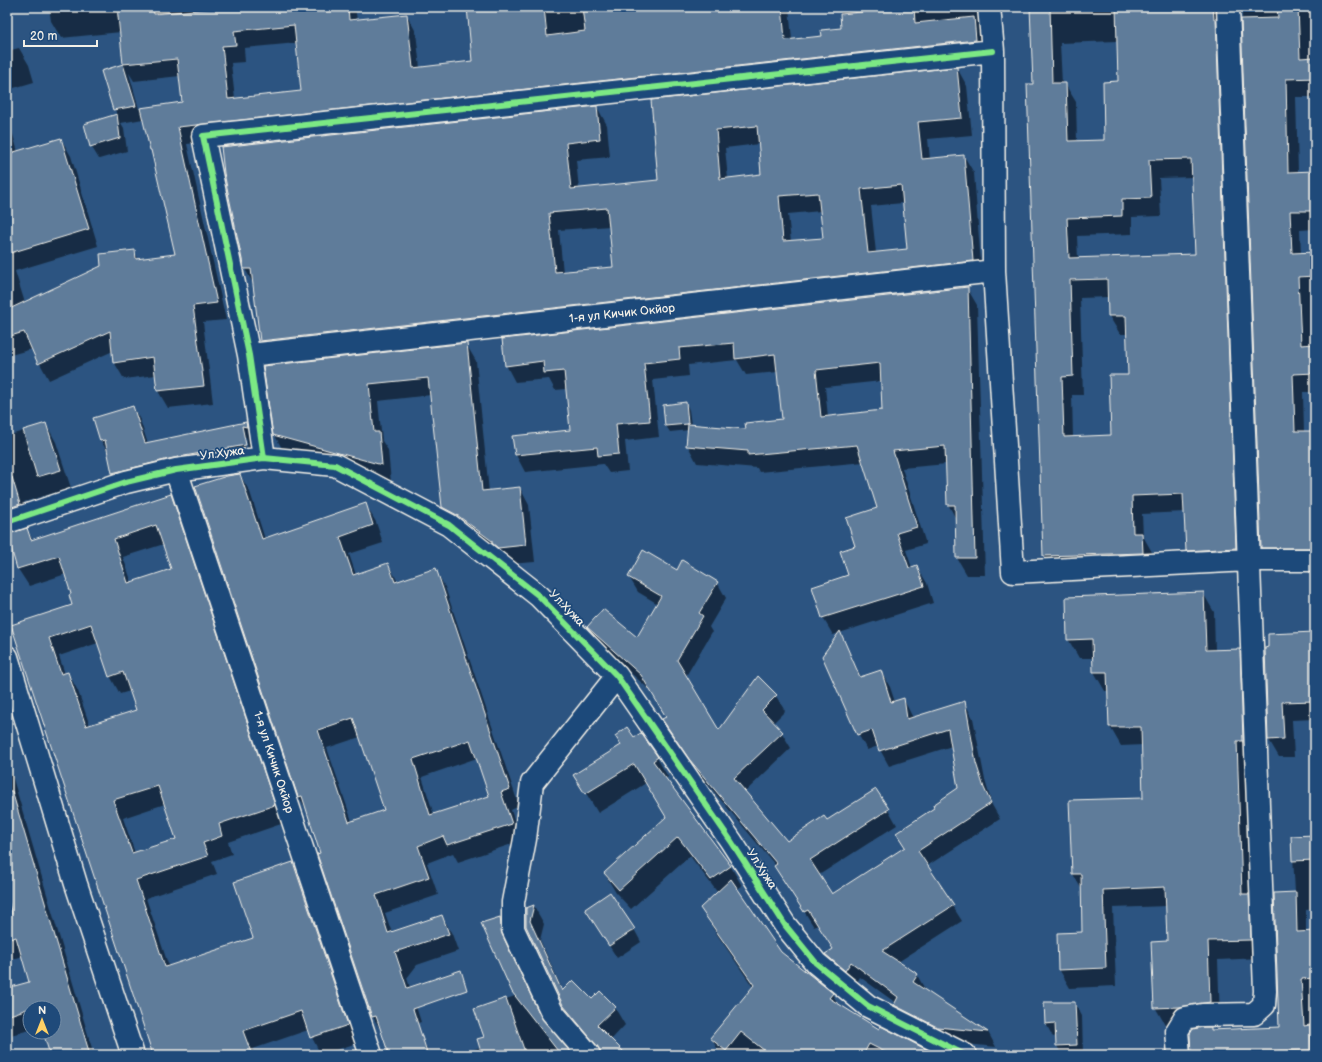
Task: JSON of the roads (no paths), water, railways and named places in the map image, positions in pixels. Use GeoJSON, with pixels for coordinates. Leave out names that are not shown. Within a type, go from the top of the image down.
{"type":"FeatureCollection","features":[{"type":"Feature","properties":{"kind":"street"},"geometry":{"type":"LineString","coordinates":[[989,7],[993,51],[994,271],[1013,572],[1249,560],[1315,560]]}},
{"type":"Feature","properties":{"kind":"street"},"geometry":{"type":"LineString","coordinates":[[1179,1055],[1177,1031],[1185,1018],[1254,1014],[1264,1005],[1265,991],[1228,7]]}},
{"type":"Feature","properties":{"kind":"street"},"geometry":{"type":"LineString","coordinates":[[264,458],[249,355],[203,136],[993,51]]}},
{"type":"Feature","properties":{"kind":"street","name":"1-я ул Кичик Окйор"},"geometry":{"type":"LineString","coordinates":[[249,355],[994,271]]}},
{"type":"Feature","properties":{"kind":"street","name":"Ул.Хужа"},"geometry":{"type":"LineString","coordinates":[[7,522],[126,482],[176,470],[264,458],[335,465],[449,525],[539,596],[617,676],[726,835],[785,925],[816,963],[868,1006],[965,1055]]}},
{"type":"Feature","properties":{"kind":"street","name":"1-я ул Кичик Окйор"},"geometry":{"type":"LineString","coordinates":[[176,470],[371,1055]]}},
{"type":"Feature","properties":{"kind":"street"},"geometry":{"type":"LineString","coordinates":[[7,656],[76,884],[133,1055]]}},
{"type":"Feature","properties":{"kind":"street"},"geometry":{"type":"LineString","coordinates":[[588,1055],[552,1012],[513,929],[513,902],[525,839],[532,783],[617,676]]}}]}
